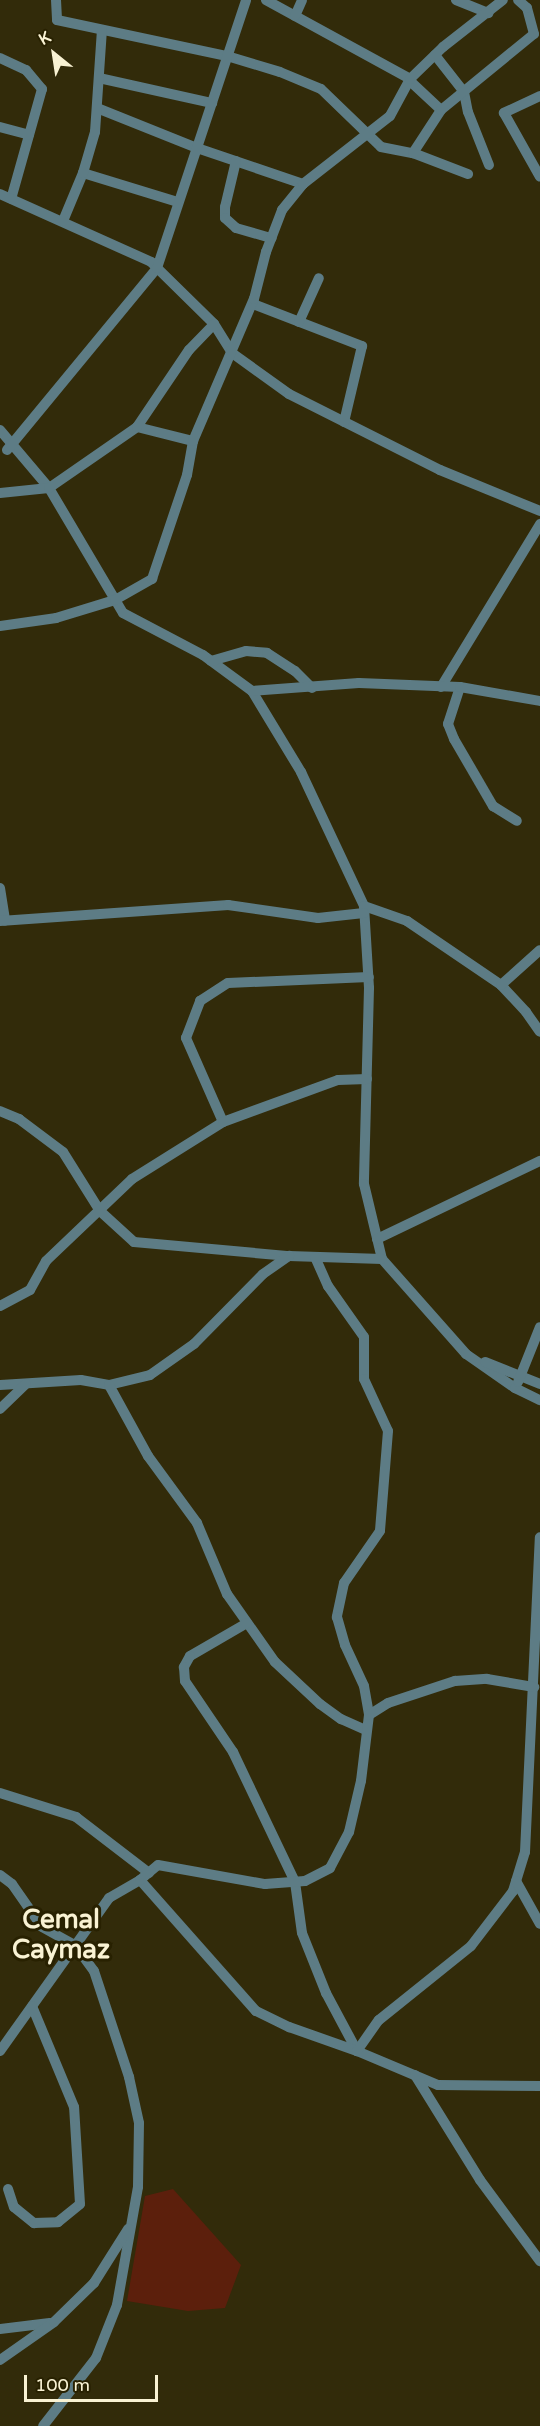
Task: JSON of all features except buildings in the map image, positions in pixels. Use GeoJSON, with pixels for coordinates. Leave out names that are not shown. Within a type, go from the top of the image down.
{"type":"FeatureCollection","features":[{"type":"Feature","properties":{"kind":"street"},"geometry":{"type":"LineString","coordinates":[[56,0],[57,20],[227,56],[280,72],[321,89],[381,147],[413,153],[468,174]]}},
{"type":"Feature","properties":{"kind":"street"},"geometry":{"type":"LineString","coordinates":[[10,447],[157,268],[246,0]]}},
{"type":"Feature","properties":{"kind":"street"},"geometry":{"type":"LineString","coordinates":[[267,0],[410,80],[441,110]]}},
{"type":"Feature","properties":{"kind":"street"},"geometry":{"type":"LineString","coordinates":[[295,16],[302,0]]}},
{"type":"Feature","properties":{"kind":"street"},"geometry":{"type":"LineString","coordinates":[[456,0],[489,13]]}},
{"type":"Feature","properties":{"kind":"street"},"geometry":{"type":"LineString","coordinates":[[0,626],[56,618],[115,600],[152,579],[188,475],[193,441],[253,304],[282,210],[303,184],[390,116],[410,80],[435,55],[503,0]]}},
{"type":"Feature","properties":{"kind":"street"},"geometry":{"type":"LineString","coordinates":[[413,153],[441,110],[534,34],[536,16],[518,0]]}},
{"type":"Feature","properties":{"kind":"street"},"geometry":{"type":"LineString","coordinates":[[63,221],[83,173],[95,132],[102,30]]}},
{"type":"Feature","properties":{"kind":"street"},"geometry":{"type":"LineString","coordinates":[[435,55],[464,92],[489,165]]}},
{"type":"Feature","properties":{"kind":"street"},"geometry":{"type":"LineString","coordinates":[[0,58],[26,70],[42,89],[11,199]]}},
{"type":"Feature","properties":{"kind":"street"},"geometry":{"type":"LineString","coordinates":[[99,78],[212,103]]}},
{"type":"Feature","properties":{"kind":"street"},"geometry":{"type":"LineString","coordinates":[[538,170],[504,113],[540,96]]}},
{"type":"Feature","properties":{"kind":"street"},"geometry":{"type":"LineString","coordinates":[[97,108],[197,148],[303,184]]}},
{"type":"Feature","properties":{"kind":"street"},"geometry":{"type":"LineString","coordinates":[[0,127],[29,135]]}},
{"type":"Feature","properties":{"kind":"street"},"geometry":{"type":"LineString","coordinates":[[236,161],[225,207],[225,218],[236,228],[272,238]]}},
{"type":"Feature","properties":{"kind":"street"},"geometry":{"type":"LineString","coordinates":[[83,173],[178,202]]}},
{"type":"Feature","properties":{"kind":"street"},"geometry":{"type":"LineString","coordinates":[[0,194],[151,262],[214,324],[232,353],[289,394],[440,471],[540,511]]}},
{"type":"Feature","properties":{"kind":"street"},"geometry":{"type":"LineString","coordinates":[[299,322],[319,278]]}},
{"type":"Feature","properties":{"kind":"street"},"geometry":{"type":"LineString","coordinates":[[253,304],[362,346],[344,422]]}},
{"type":"Feature","properties":{"kind":"street"},"geometry":{"type":"LineString","coordinates":[[0,493],[50,488],[137,427],[189,350],[214,324]]}},
{"type":"Feature","properties":{"kind":"street"},"geometry":{"type":"LineString","coordinates":[[137,427],[193,441]]}},
{"type":"Feature","properties":{"kind":"street"},"geometry":{"type":"LineString","coordinates":[[0,430],[10,447],[50,488],[123,613],[212,661],[252,691],[301,772],[364,910],[369,977],[364,1184],[382,1259],[466,1354],[515,1388],[540,1400]]}},
{"type":"Feature","properties":{"kind":"street"},"geometry":{"type":"LineString","coordinates":[[441,687],[540,524]]}},
{"type":"Feature","properties":{"kind":"street"},"geometry":{"type":"LineString","coordinates":[[212,661],[246,651],[267,653],[295,671],[312,688]]}},
{"type":"Feature","properties":{"kind":"street"},"geometry":{"type":"LineString","coordinates":[[252,691],[359,683],[460,687],[540,701]]}},
{"type":"Feature","properties":{"kind":"street"},"geometry":{"type":"LineString","coordinates":[[460,687],[448,724],[454,739],[493,806],[517,821]]}},
{"type":"Feature","properties":{"kind":"street"},"geometry":{"type":"LineString","coordinates":[[0,888],[2,919],[228,905],[318,918],[364,910],[407,921],[501,985],[526,1012],[540,1032]]}},
{"type":"Feature","properties":{"kind":"street"},"geometry":{"type":"LineString","coordinates":[[501,985],[540,950]]}},
{"type":"Feature","properties":{"kind":"street"},"geometry":{"type":"LineString","coordinates":[[223,1122],[186,1038],[200,1001],[228,983],[369,977]]}},
{"type":"Feature","properties":{"kind":"street"},"geometry":{"type":"LineString","coordinates":[[0,1304],[30,1290],[46,1261],[132,1179],[223,1122],[338,1080],[367,1079]]}},
{"type":"Feature","properties":{"kind":"street"},"geometry":{"type":"LineString","coordinates":[[0,1110],[19,1119],[63,1152],[100,1211],[134,1242],[289,1256],[382,1259]]}},
{"type":"Feature","properties":{"kind":"street"},"geometry":{"type":"LineString","coordinates":[[377,1239],[540,1161]]}},
{"type":"Feature","properties":{"kind":"street"},"geometry":{"type":"LineString","coordinates":[[0,1385],[81,1380],[109,1385],[150,1375],[185,1350],[263,1274],[289,1256]]}},
{"type":"Feature","properties":{"kind":"street"},"geometry":{"type":"LineString","coordinates":[[0,2051],[109,1898],[158,1865],[265,1884],[305,1881],[330,1868],[349,1832],[361,1781],[369,1715],[364,1686],[345,1645],[337,1617],[344,1582],[380,1531],[388,1431],[364,1379],[364,1337],[328,1286],[315,1257]]}},
{"type":"Feature","properties":{"kind":"street"},"geometry":{"type":"LineString","coordinates":[[515,1388],[540,1327]]}},
{"type":"Feature","properties":{"kind":"street"},"geometry":{"type":"LineString","coordinates":[[466,1354],[540,1384]]}},
{"type":"Feature","properties":{"kind":"street"},"geometry":{"type":"LineString","coordinates":[[0,1409],[26,1384]]}},
{"type":"Feature","properties":{"kind":"street"},"geometry":{"type":"LineString","coordinates":[[109,1385],[148,1456],[197,1523],[227,1594],[276,1662],[320,1704],[341,1719],[366,1730]]}},
{"type":"Feature","properties":{"kind":"street"},"geometry":{"type":"LineString","coordinates":[[357,2051],[379,2020],[471,1947],[513,1891],[525,1852],[534,1687],[537,1669],[540,1537]]}},
{"type":"Feature","properties":{"kind":"street"},"geometry":{"type":"LineString","coordinates":[[247,1623],[190,1656],[184,1667],[185,1681],[233,1752],[295,1882],[302,1933],[326,1993],[357,2051]]}},
{"type":"Feature","properties":{"kind":"street"},"geometry":{"type":"LineString","coordinates":[[369,1715],[388,1703],[455,1681],[487,1679],[534,1687]]}},
{"type":"Feature","properties":{"kind":"street"},"geometry":{"type":"LineString","coordinates":[[0,1793],[76,1817],[144,1876],[256,2011],[289,2027],[357,2051],[438,2085],[540,2086]]}},
{"type":"Feature","properties":{"kind":"street"},"geometry":{"type":"LineString","coordinates":[[0,1875],[12,1884],[42,1927],[75,1945],[94,1971],[129,2077],[139,2123],[138,2187],[117,2306],[96,2358],[43,2426]]}},
{"type":"Feature","properties":{"kind":"street"},"geometry":{"type":"LineString","coordinates":[[516,1881],[540,1924]]}},
{"type":"Feature","properties":{"kind":"street"},"geometry":{"type":"LineString","coordinates":[[8,2188],[14,2207],[34,2223],[58,2222],[80,2204],[74,2107],[32,2007]]}},
{"type":"Feature","properties":{"kind":"street"},"geometry":{"type":"LineString","coordinates":[[415,2075],[480,2180],[540,2261]]}},
{"type":"Feature","properties":{"kind":"street"},"geometry":{"type":"LineString","coordinates":[[0,2360],[54,2322],[94,2283],[131,2223]]}},
{"type":"Feature","properties":{"kind":"street"},"geometry":{"type":"LineString","coordinates":[[0,2329],[54,2322]]}},
{"type":"Feature","properties":{"kind":"shaded area"},"geometry":{"type":"Polygon","coordinates":[[[173,2189],[241,2265],[225,2308],[188,2311],[127,2301],[145,2196],[173,2189]]]}},
{"type":"Feature","properties":{"kind":"district","name":"Cemal Caymaz"},"geometry":{"type":"Point","coordinates":[61,1935]}}]}
